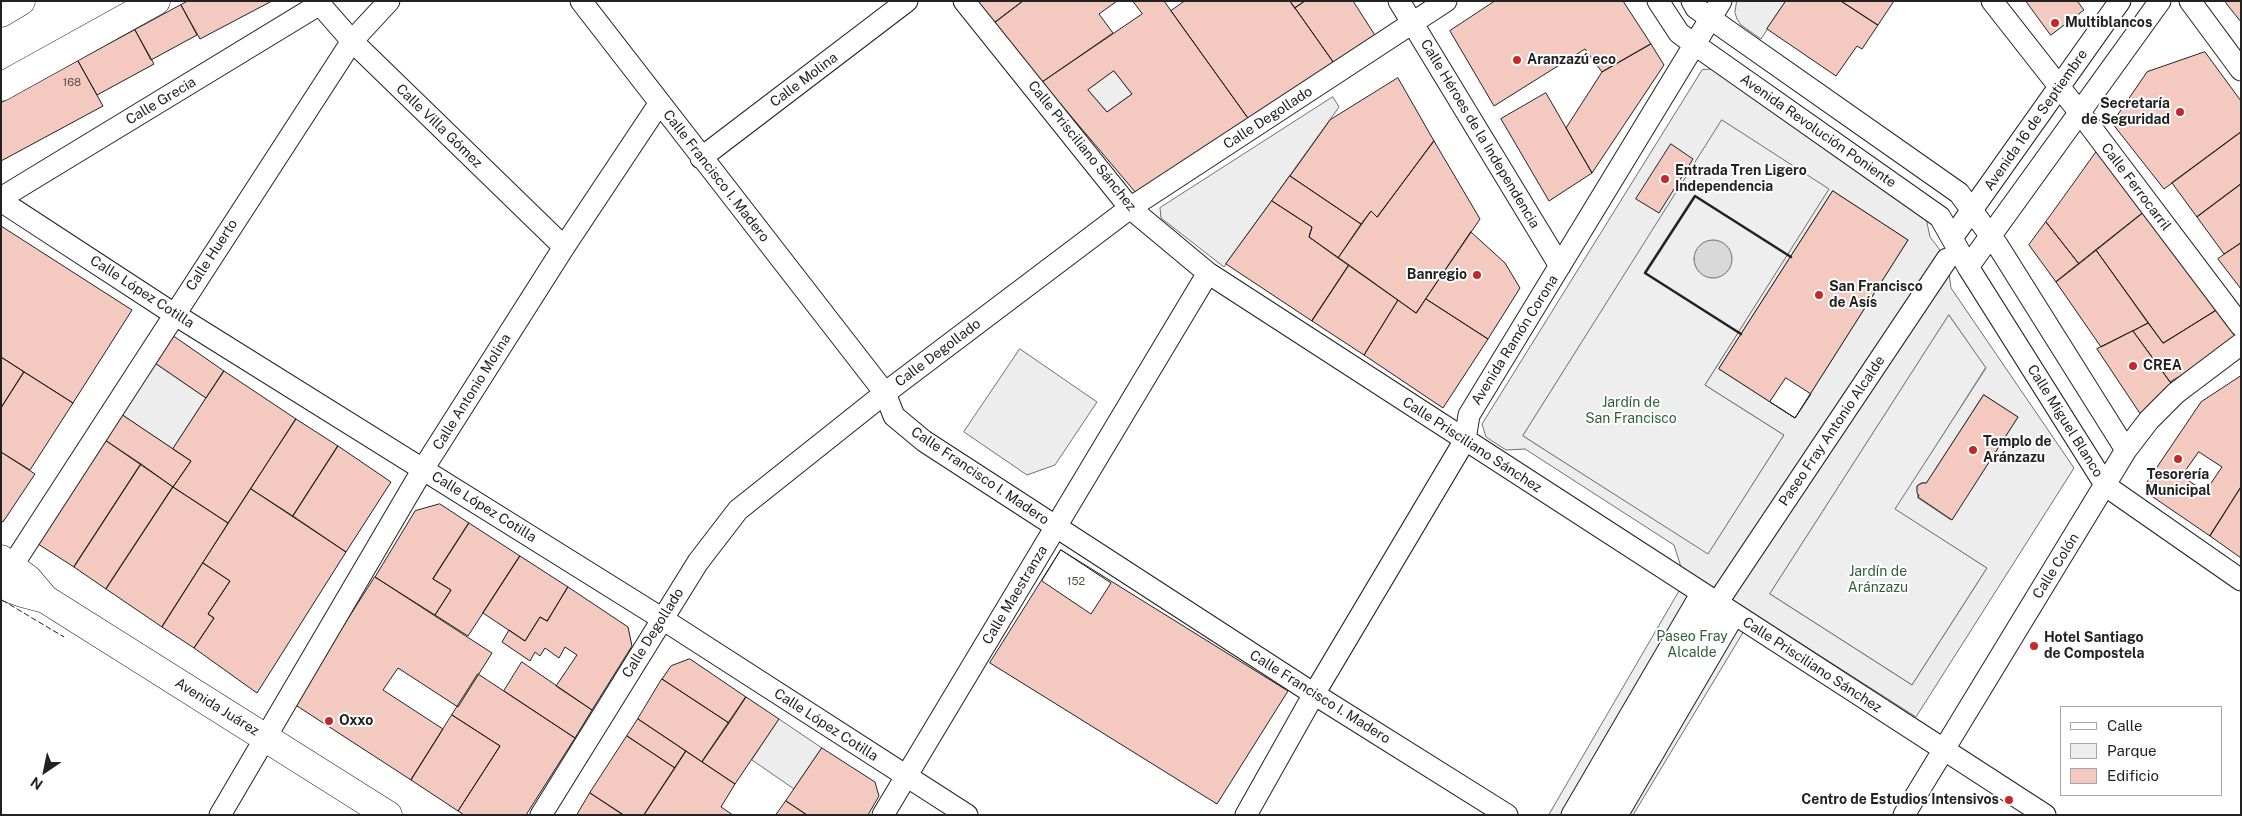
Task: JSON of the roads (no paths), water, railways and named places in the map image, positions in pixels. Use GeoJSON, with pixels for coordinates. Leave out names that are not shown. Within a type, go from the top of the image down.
{"type":"FeatureCollection","features":[{"type":"Feature","properties":{"kind":"main road"},"geometry":{"type":"LineString","coordinates":[[1,13],[21,1]]}},
{"type":"Feature","properties":{"kind":"main road"},"geometry":{"type":"LineString","coordinates":[[1,87],[156,1]]}},
{"type":"Feature","properties":{"kind":"main road","name":"Avenida Juárez"},"geometry":{"type":"LineString","coordinates":[[5,570],[28,579],[45,599],[388,815]]}},
{"type":"Feature","properties":{"kind":"street","name":"Calle Huerto"},"geometry":{"type":"LineString","coordinates":[[5,570],[352,41],[389,1]]}},
{"type":"Feature","properties":{"kind":"street","name":"Calle Francisco I. Madero"},"geometry":{"type":"LineString","coordinates":[[580,1],[885,393],[894,416],[924,441],[1056,527],[1314,694],[1507,815]]}},
{"type":"Feature","properties":{"kind":"street","name":"Calle Molina"},"geometry":{"type":"LineString","coordinates":[[701,158],[907,1]]}},
{"type":"Feature","properties":{"kind":"street","name":"Calle Prisciliano Sánchez"},"geometry":{"type":"LineString","coordinates":[[964,1],[1130,208],[1208,273],[2044,815]]}},
{"type":"Feature","properties":{"kind":"street","name":"Calle Héroes de la Independencia"},"geometry":{"type":"LineString","coordinates":[[1399,1],[1560,266]]}},
{"type":"Feature","properties":{"kind":"street","name":"Calle Degollado"},"geometry":{"type":"LineString","coordinates":[[541,815],[661,618],[698,562],[738,510],[885,393],[1130,208],[1446,1]]}},
{"type":"Feature","properties":{"kind":"street","name":"Avenida Revolución Poniente"},"geometry":{"type":"LineString","coordinates":[[1658,1],[1679,33],[1940,217],[1968,267]]}},
{"type":"Feature","properties":{"kind":"street"},"geometry":{"type":"LineString","coordinates":[[1692,1],[1696,8],[1716,9],[1958,193],[1990,236],[2126,450]]}},
{"type":"Feature","properties":{"kind":"street","name":"Calle Ferrocarril"},"geometry":{"type":"LineString","coordinates":[[1992,1],[2080,112],[2241,326]]}},
{"type":"Feature","properties":{"kind":"street","name":"Avenida 16 de Septiembre"},"geometry":{"type":"LineString","coordinates":[[1952,238],[2120,1]]}},
{"type":"Feature","properties":{"kind":"street"},"geometry":{"type":"LineString","coordinates":[[1968,267],[2160,1]]}},
{"type":"Feature","properties":{"kind":"street"},"geometry":{"type":"LineString","coordinates":[[2190,1],[2241,70]]}},
{"type":"Feature","properties":{"kind":"street","name":"Calle Villa Gómez"},"geometry":{"type":"LineString","coordinates":[[319,3],[352,41],[564,247]]}},
{"type":"Feature","properties":{"kind":"street","name":"Calle Grecia"},"geometry":{"type":"LineString","coordinates":[[1,200],[319,3]]}},
{"type":"Feature","properties":{"kind":"street","name":"Avenida Ramón Corona"},"geometry":{"type":"LineString","coordinates":[[1246,815],[1314,694],[1465,440],[1469,415],[1716,9]]}},
{"type":"Feature","properties":{"kind":"street","name":"Calle Antonio Molina"},"geometry":{"type":"LineString","coordinates":[[266,738],[423,469],[564,247],[659,104]]}},
{"type":"Feature","properties":{"kind":"street","name":"Calle López Cotilla"},"geometry":{"type":"LineString","coordinates":[[1,200],[174,314],[661,618],[967,815]]}},
{"type":"Feature","properties":{"kind":"street","name":"Paseo Fray Antonio Alcalde"},"geometry":{"type":"LineString","coordinates":[[1717,604],[1947,259]]}},
{"type":"Feature","properties":{"kind":"street","name":"Calle Miguel Blanco"},"geometry":{"type":"LineString","coordinates":[[1968,267],[2106,486],[2241,580]]}},
{"type":"Feature","properties":{"kind":"street","name":"Calle Maestranza"},"geometry":{"type":"LineString","coordinates":[[883,815],[1208,273]]}},
{"type":"Feature","properties":{"kind":"street","name":"Calle Colón"},"geometry":{"type":"LineString","coordinates":[[1904,815],[1942,750],[2106,486],[2126,450],[2149,420],[2176,393],[2241,344]]}},
{"type":"Feature","properties":{"kind":"street"},"geometry":{"type":"LineString","coordinates":[[1572,815],[1717,604]]}},
{"type":"Feature","properties":{"kind":"street"},"geometry":{"type":"LineString","coordinates":[[1595,815],[1717,604]]}},
{"type":"Feature","properties":{"kind":"street"},"geometry":{"type":"LineString","coordinates":[[1617,815],[1717,604]]}},
{"type":"Feature","properties":{"kind":"street"},"geometry":{"type":"LineString","coordinates":[[220,815],[266,738]]}},
{"type":"Feature","properties":{"kind":"place","name":"Multiblancos"},"geometry":{"type":"Point","coordinates":[2055,23]}},
{"type":"Feature","properties":{"kind":"place","name":"Aranzazú eco"},"geometry":{"type":"Point","coordinates":[1517,60]}},
{"type":"Feature","properties":{"kind":"place","name":"Secretaría de Seguridad"},"geometry":{"type":"Point","coordinates":[2180,112]}},
{"type":"Feature","properties":{"kind":"place","name":"Entrada Tren Ligero Independencia"},"geometry":{"type":"Point","coordinates":[1665,179]}},
{"type":"Feature","properties":{"kind":"place","name":"Banregio"},"geometry":{"type":"Point","coordinates":[1477,275]}},
{"type":"Feature","properties":{"kind":"place","name":"San Francisco de Asís"},"geometry":{"type":"Point","coordinates":[1819,295]}},
{"type":"Feature","properties":{"kind":"place","name":"CREA"},"geometry":{"type":"Point","coordinates":[2133,366]}},
{"type":"Feature","properties":{"kind":"place","name":"Templo de Aránzazu"},"geometry":{"type":"Point","coordinates":[1973,450]}},
{"type":"Feature","properties":{"kind":"place","name":"Tesorería Municipal"},"geometry":{"type":"Point","coordinates":[2178,459]}},
{"type":"Feature","properties":{"kind":"place","name":"Hotel Santiago de Compostela"},"geometry":{"type":"Point","coordinates":[2034,646]}},
{"type":"Feature","properties":{"kind":"place","name":"Oxxo"},"geometry":{"type":"Point","coordinates":[329,721]}},
{"type":"Feature","properties":{"kind":"place","name":"Centro de Estudios Intensivos"},"geometry":{"type":"Point","coordinates":[2009,800]}},
{"type":"Feature","properties":{"kind":"park label","name":"Jardín de San Francisco"},"geometry":{"type":"Point","coordinates":[1631,412]}},
{"type":"Feature","properties":{"kind":"park label","name":"Jardín de Aránzazu"},"geometry":{"type":"Point","coordinates":[1878,580]}},
{"type":"Feature","properties":{"kind":"park label","name":"Paseo Fray Alcalde"},"geometry":{"type":"Point","coordinates":[1692,646]}}]}
